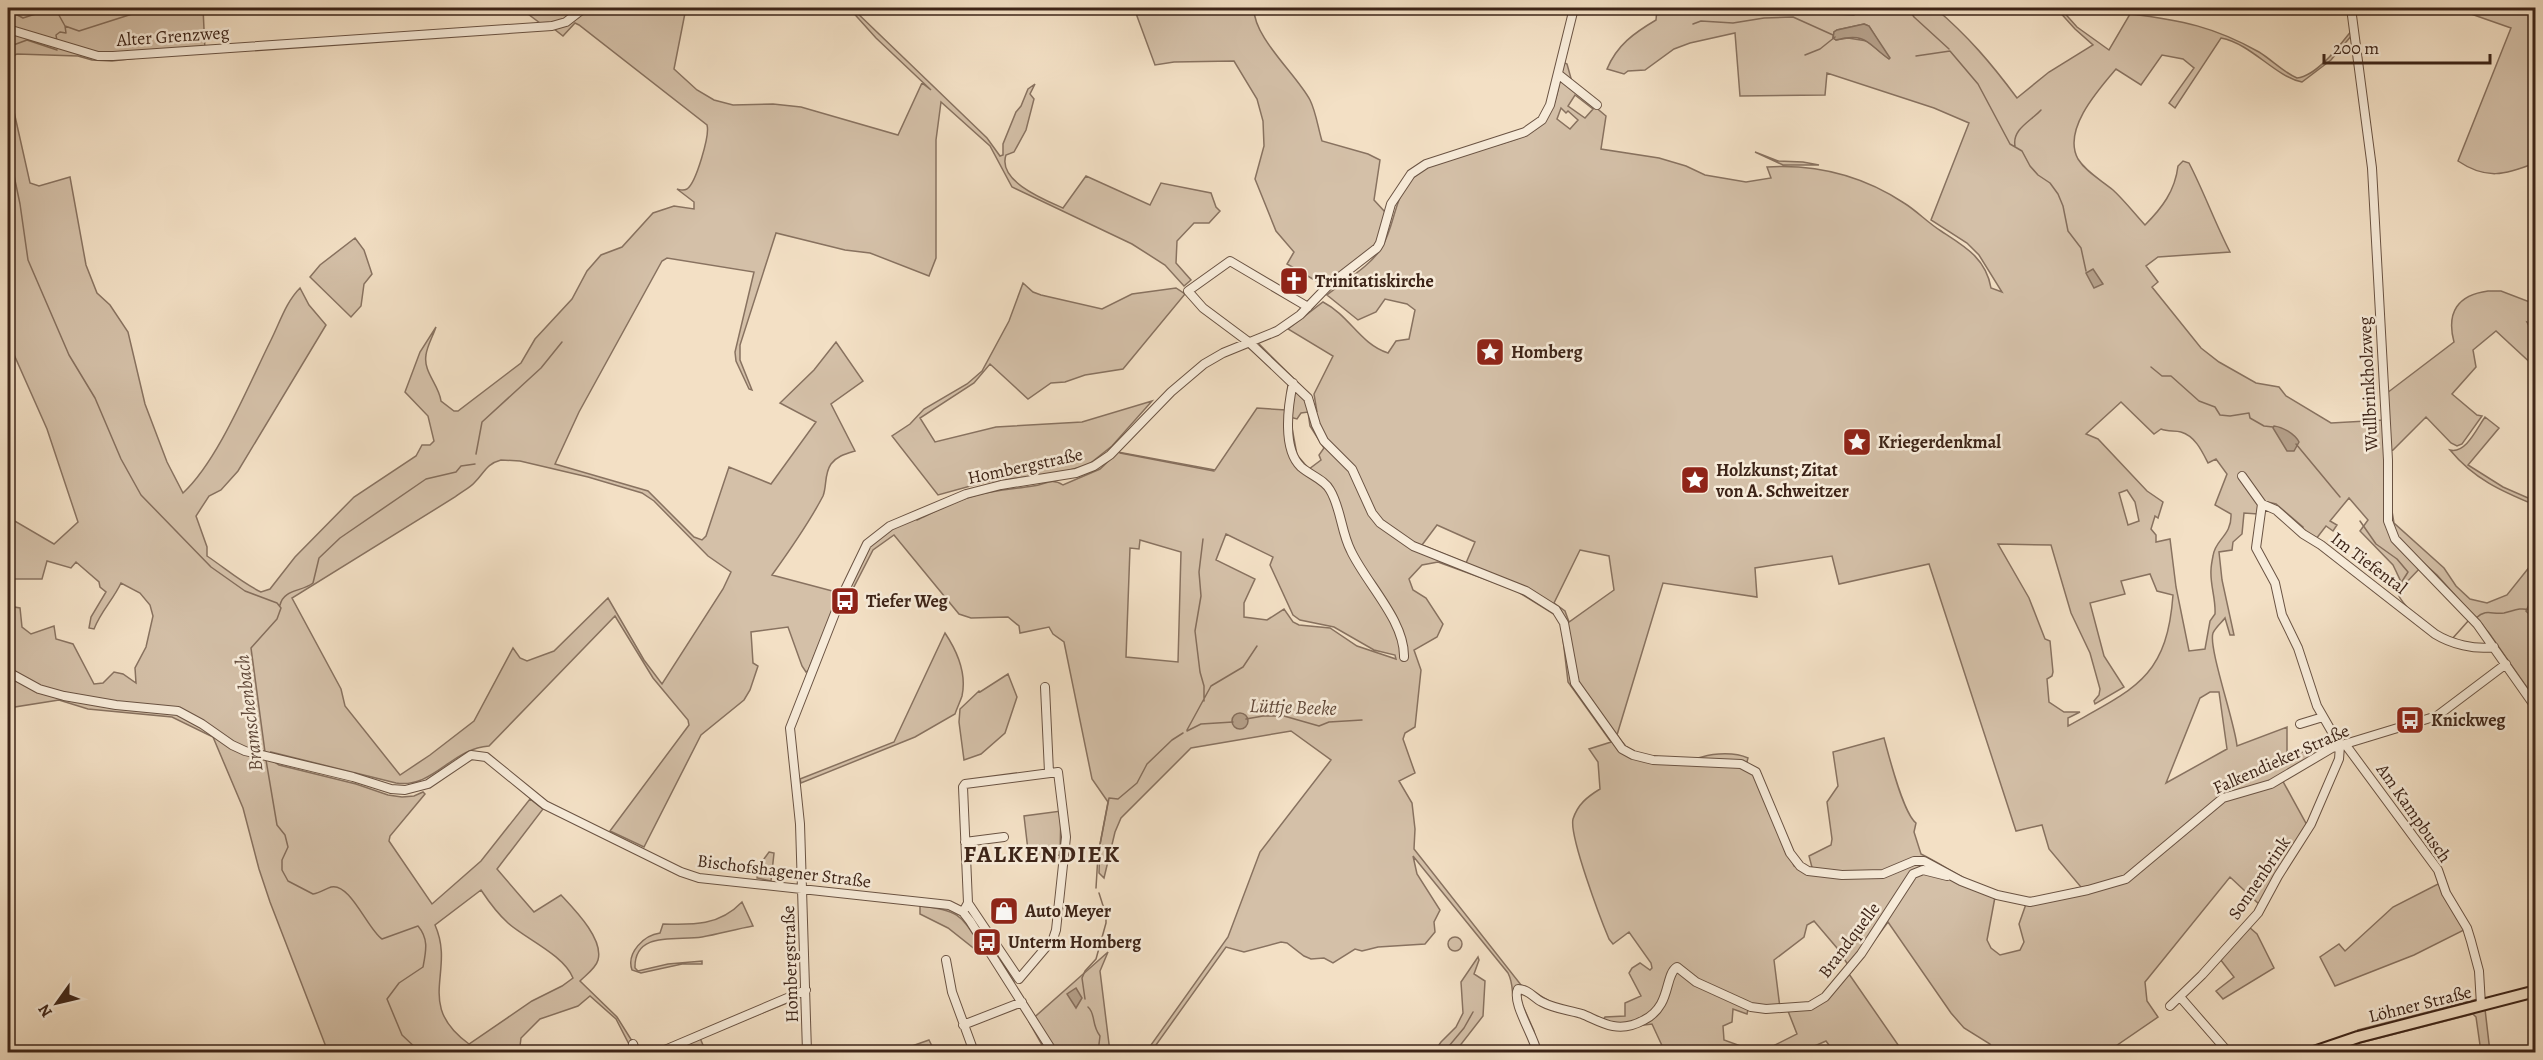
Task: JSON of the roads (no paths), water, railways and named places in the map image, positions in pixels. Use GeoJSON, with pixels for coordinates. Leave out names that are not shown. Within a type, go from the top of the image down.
{"type":"FeatureCollection","features":[{"type":"Feature","properties":{"kind":"main road","name":"Löhner Straße"},"geometry":{"type":"LineString","coordinates":[[2314,1053],[2358,1037],[2535,991]]}},
{"type":"Feature","properties":{"kind":"street","name":"Alter Grenzweg"},"geometry":{"type":"LineString","coordinates":[[8,29],[98,56],[113,56],[552,26],[566,22],[584,8]]}},
{"type":"Feature","properties":{"kind":"street","name":"Hombergstraße"},"geometry":{"type":"LineString","coordinates":[[807,1053],[800,824],[790,728],[841,598],[867,544],[890,526],[966,494],[1001,485],[1076,473],[1094,466],[1110,455],[1185,379],[1223,353],[1277,331],[1308,307],[1328,286],[1377,248],[1396,194],[1411,174],[1426,164],[1532,129],[1546,114],[1574,8]]}},
{"type":"Feature","properties":{"kind":"street","name":"Wullbrinkholzweg"},"geometry":{"type":"LineString","coordinates":[[2351,8],[2374,187],[2388,460],[2389,527],[2395,539],[2477,624],[2535,708]]}},
{"type":"Feature","properties":{"kind":"street"},"geometry":{"type":"LineString","coordinates":[[1558,74],[1597,105]]}},
{"type":"Feature","properties":{"kind":"street","name":"Falkendieker Straße"},"geometry":{"type":"LineString","coordinates":[[1308,307],[1230,261],[1188,291],[1203,308],[1250,343],[1308,398],[1316,425],[1324,441],[1352,469],[1372,513],[1380,523],[1413,546],[1526,591],[1546,603],[1562,617],[1575,683],[1617,744],[1627,753],[1653,760],[1750,766],[1763,785],[1790,854],[1800,866],[1808,871],[1883,874],[1914,861],[1930,864],[1954,878],[1997,894],[2030,902],[2120,882],[2139,871],[2223,798],[2271,784],[2332,748],[2437,716],[2506,664]]}},
{"type":"Feature","properties":{"kind":"street"},"geometry":{"type":"LineString","coordinates":[[1293,383],[1287,413],[1294,456],[1300,466],[1331,491],[1350,550],[1396,626],[1404,643],[1404,657]]}},
{"type":"Feature","properties":{"kind":"street","name":"Im Tiefental"},"geometry":{"type":"LineString","coordinates":[[2242,476],[2262,504],[2276,510],[2303,534],[2321,545],[2444,639],[2460,645],[2494,647]]}},
{"type":"Feature","properties":{"kind":"street"},"geometry":{"type":"LineString","coordinates":[[2262,504],[2256,548],[2275,583],[2282,615],[2298,648],[2323,717],[2343,745]]}},
{"type":"Feature","properties":{"kind":"street","name":"Bischofshagener Straße"},"geometry":{"type":"LineString","coordinates":[[8,672],[39,689],[62,696],[116,705],[178,711],[232,745],[265,756],[353,777],[391,789],[405,790],[428,784],[471,755],[486,757],[545,805],[681,872],[699,878],[935,902],[963,912]]}},
{"type":"Feature","properties":{"kind":"street"},"geometry":{"type":"LineString","coordinates":[[1045,687],[1049,772]]}},
{"type":"Feature","properties":{"kind":"street"},"geometry":{"type":"LineString","coordinates":[[2300,724],[2323,717]]}},
{"type":"Feature","properties":{"kind":"street","name":"Sonnenbrink"},"geometry":{"type":"LineString","coordinates":[[2170,1006],[2181,998],[2258,913],[2311,824],[2343,745]]}},
{"type":"Feature","properties":{"kind":"street","name":"Am Kampbusch"},"geometry":{"type":"LineString","coordinates":[[2343,745],[2438,870],[2446,893],[2464,922],[2471,941],[2479,971],[2481,1005]]}},
{"type":"Feature","properties":{"kind":"street"},"geometry":{"type":"LineString","coordinates":[[1055,771],[1059,775],[1065,829],[1056,930],[1053,939],[1021,978],[1016,976],[968,903],[965,784],[1049,772],[1055,771]]}},
{"type":"Feature","properties":{"kind":"street"},"geometry":{"type":"LineString","coordinates":[[965,842],[1004,837]]}},
{"type":"Feature","properties":{"kind":"street","name":"Brandquelle"},"geometry":{"type":"LineString","coordinates":[[1537,1053],[1516,1002],[1518,989],[1522,989],[1541,1002],[1613,1026],[1629,1026],[1644,1020],[1659,1008],[1666,995],[1671,972],[1677,967],[1696,982],[1751,1007],[1766,1009],[1810,1006],[1825,997],[1861,954],[1913,874],[1923,870],[1954,878]]}},
{"type":"Feature","properties":{"kind":"street"},"geometry":{"type":"LineString","coordinates":[[968,903],[963,912],[1053,1053]]}},
{"type":"Feature","properties":{"kind":"street"},"geometry":{"type":"LineString","coordinates":[[946,960],[952,992],[974,1053]]}},
{"type":"Feature","properties":{"kind":"street"},"geometry":{"type":"LineString","coordinates":[[660,1053],[806,990]]}},
{"type":"Feature","properties":{"kind":"street"},"geometry":{"type":"LineString","coordinates":[[2181,998],[2228,1053]]}},
{"type":"Feature","properties":{"kind":"street"},"geometry":{"type":"LineString","coordinates":[[963,1025],[1022,1002]]}},
{"type":"Feature","properties":{"kind":"waterway"},"geometry":{"type":"LineString","coordinates":[[8,10],[23,18],[54,8]]}},
{"type":"Feature","properties":{"kind":"waterway","name":"Bramschenbach"},"geometry":{"type":"LineString","coordinates":[[55,8],[65,26],[66,33],[60,32],[56,35],[57,41]]}},
{"type":"Feature","properties":{"kind":"waterway"},"geometry":{"type":"LineString","coordinates":[[65,26],[79,31],[151,8]]}},
{"type":"Feature","properties":{"kind":"waterway"},"geometry":{"type":"LineString","coordinates":[[1908,8],[1914,17],[1949,49]]}},
{"type":"Feature","properties":{"kind":"waterway"},"geometry":{"type":"LineString","coordinates":[[1693,24],[1701,21],[1733,23],[1764,18],[1793,17],[1833,35]]}},
{"type":"Feature","properties":{"kind":"waterway"},"geometry":{"type":"LineString","coordinates":[[1805,55],[1820,49],[1835,37]]}},
{"type":"Feature","properties":{"kind":"waterway","name":"Bramschenbach"},"geometry":{"type":"LineString","coordinates":[[8,47],[27,40],[57,50]]}},
{"type":"Feature","properties":{"kind":"waterway"},"geometry":{"type":"LineString","coordinates":[[1916,56],[1950,51],[1978,84],[2010,144],[2022,151],[2030,166],[2050,183],[2058,194],[2068,231],[2081,248],[2086,271]]}},
{"type":"Feature","properties":{"kind":"waterway"},"geometry":{"type":"LineString","coordinates":[[2015,146],[2019,130],[2041,110]]}},
{"type":"Feature","properties":{"kind":"waterway","name":"Bramschenbach"},"geometry":{"type":"LineString","coordinates":[[8,147],[20,204],[28,260],[69,355],[95,398],[121,459],[141,495],[211,567],[245,591],[277,603],[281,608],[277,619],[251,648],[265,752]]}},
{"type":"Feature","properties":{"kind":"waterway"},"geometry":{"type":"LineString","coordinates":[[476,454],[482,422],[541,368],[562,342]]}},
{"type":"Feature","properties":{"kind":"waterway"},"geometry":{"type":"LineString","coordinates":[[2151,367],[2162,376],[2171,376],[2199,401],[2215,407],[2220,415],[2249,413],[2250,418],[2264,426],[2273,427]]}},
{"type":"Feature","properties":{"kind":"waterway"},"geometry":{"type":"LineString","coordinates":[[2296,444],[2340,497]]}},
{"type":"Feature","properties":{"kind":"waterway"},"geometry":{"type":"LineString","coordinates":[[1120,453],[1214,471]]}},
{"type":"Feature","properties":{"kind":"waterway"},"geometry":{"type":"LineString","coordinates":[[280,605],[289,593],[313,583],[319,558],[340,538],[426,479],[456,472],[461,466],[475,464]]}},
{"type":"Feature","properties":{"kind":"waterway"},"geometry":{"type":"LineString","coordinates":[[2360,521],[2376,544],[2397,559],[2408,572],[2398,590],[2399,597],[2407,607]]}},
{"type":"Feature","properties":{"kind":"waterway","name":"Lüttje Beeke"},"geometry":{"type":"LineString","coordinates":[[1203,539],[1199,572],[1201,596],[1195,631],[1204,686],[1204,701]]}},
{"type":"Feature","properties":{"kind":"waterway"},"geometry":{"type":"LineString","coordinates":[[2476,618],[2487,613],[2529,610]]}},
{"type":"Feature","properties":{"kind":"waterway"},"geometry":{"type":"LineString","coordinates":[[2452,639],[2469,620]]}},
{"type":"Feature","properties":{"kind":"waterway"},"geometry":{"type":"LineString","coordinates":[[2482,624],[2505,657]]}},
{"type":"Feature","properties":{"kind":"waterway","name":"Lüttje Beeke"},"geometry":{"type":"LineString","coordinates":[[1187,730],[1211,686],[1243,667],[1257,646]]}},
{"type":"Feature","properties":{"kind":"waterway","name":"Lüttje Beeke"},"geometry":{"type":"LineString","coordinates":[[1246,719],[1284,716],[1319,726],[1329,722],[1362,720]]}},
{"type":"Feature","properties":{"kind":"waterway","name":"Lüttje Beeke"},"geometry":{"type":"LineString","coordinates":[[1187,731],[1201,724],[1233,722]]}},
{"type":"Feature","properties":{"kind":"waterway","name":"Lüttje Beeke"},"geometry":{"type":"LineString","coordinates":[[1096,888],[1098,855],[1109,798],[1118,799],[1137,783],[1147,764],[1172,740],[1183,733]]}},
{"type":"Feature","properties":{"kind":"waterway","name":"Bramschenbach"},"geometry":{"type":"LineString","coordinates":[[266,760],[277,825],[285,835],[288,847],[282,860],[282,870],[288,881],[313,894],[331,887],[338,887],[352,899],[382,939],[418,926],[424,936],[426,945],[423,967],[399,983],[387,999],[402,1035],[420,1052]]}},
{"type":"Feature","properties":{"kind":"waterway","name":"Lüttje Beeke"},"geometry":{"type":"LineString","coordinates":[[1085,999],[1082,978],[1096,959],[1106,923],[1106,915],[1099,893]]}},
{"type":"Feature","properties":{"kind":"waterway"},"geometry":{"type":"LineString","coordinates":[[972,916],[1014,982]]}},
{"type":"Feature","properties":{"kind":"waterway","name":"Lüttje Beeke"},"geometry":{"type":"LineString","coordinates":[[1088,1007],[1100,1036],[1098,1052]]}},
{"type":"Feature","properties":{"kind":"waterway"},"geometry":{"type":"LineString","coordinates":[[1444,1052],[1464,1028],[1473,1012]]}},
{"type":"Feature","properties":{"kind":"place","name":"Trinitatiskirche"},"geometry":{"type":"Point","coordinates":[1294,281]}},
{"type":"Feature","properties":{"kind":"place","name":"Homberg"},"geometry":{"type":"Point","coordinates":[1490,352]}},
{"type":"Feature","properties":{"kind":"place","name":"Kriegerdenkmal"},"geometry":{"type":"Point","coordinates":[1857,442]}},
{"type":"Feature","properties":{"kind":"place","name":"Holzkunst; Zitat von A. Schweitzer"},"geometry":{"type":"Point","coordinates":[1695,480]}},
{"type":"Feature","properties":{"kind":"place","name":"Tiefer Weg"},"geometry":{"type":"Point","coordinates":[845,601]}},
{"type":"Feature","properties":{"kind":"place","name":"Knickweg"},"geometry":{"type":"Point","coordinates":[2410,720]}},
{"type":"Feature","properties":{"kind":"place","name":"Auto Meyer"},"geometry":{"type":"Point","coordinates":[1004,911]}},
{"type":"Feature","properties":{"kind":"place","name":"Unterm Homberg"},"geometry":{"type":"Point","coordinates":[987,942]}},
{"type":"Feature","properties":{"kind":"district","name":"FALKENDIEK"},"geometry":{"type":"Point","coordinates":[1042,854]}}]}
